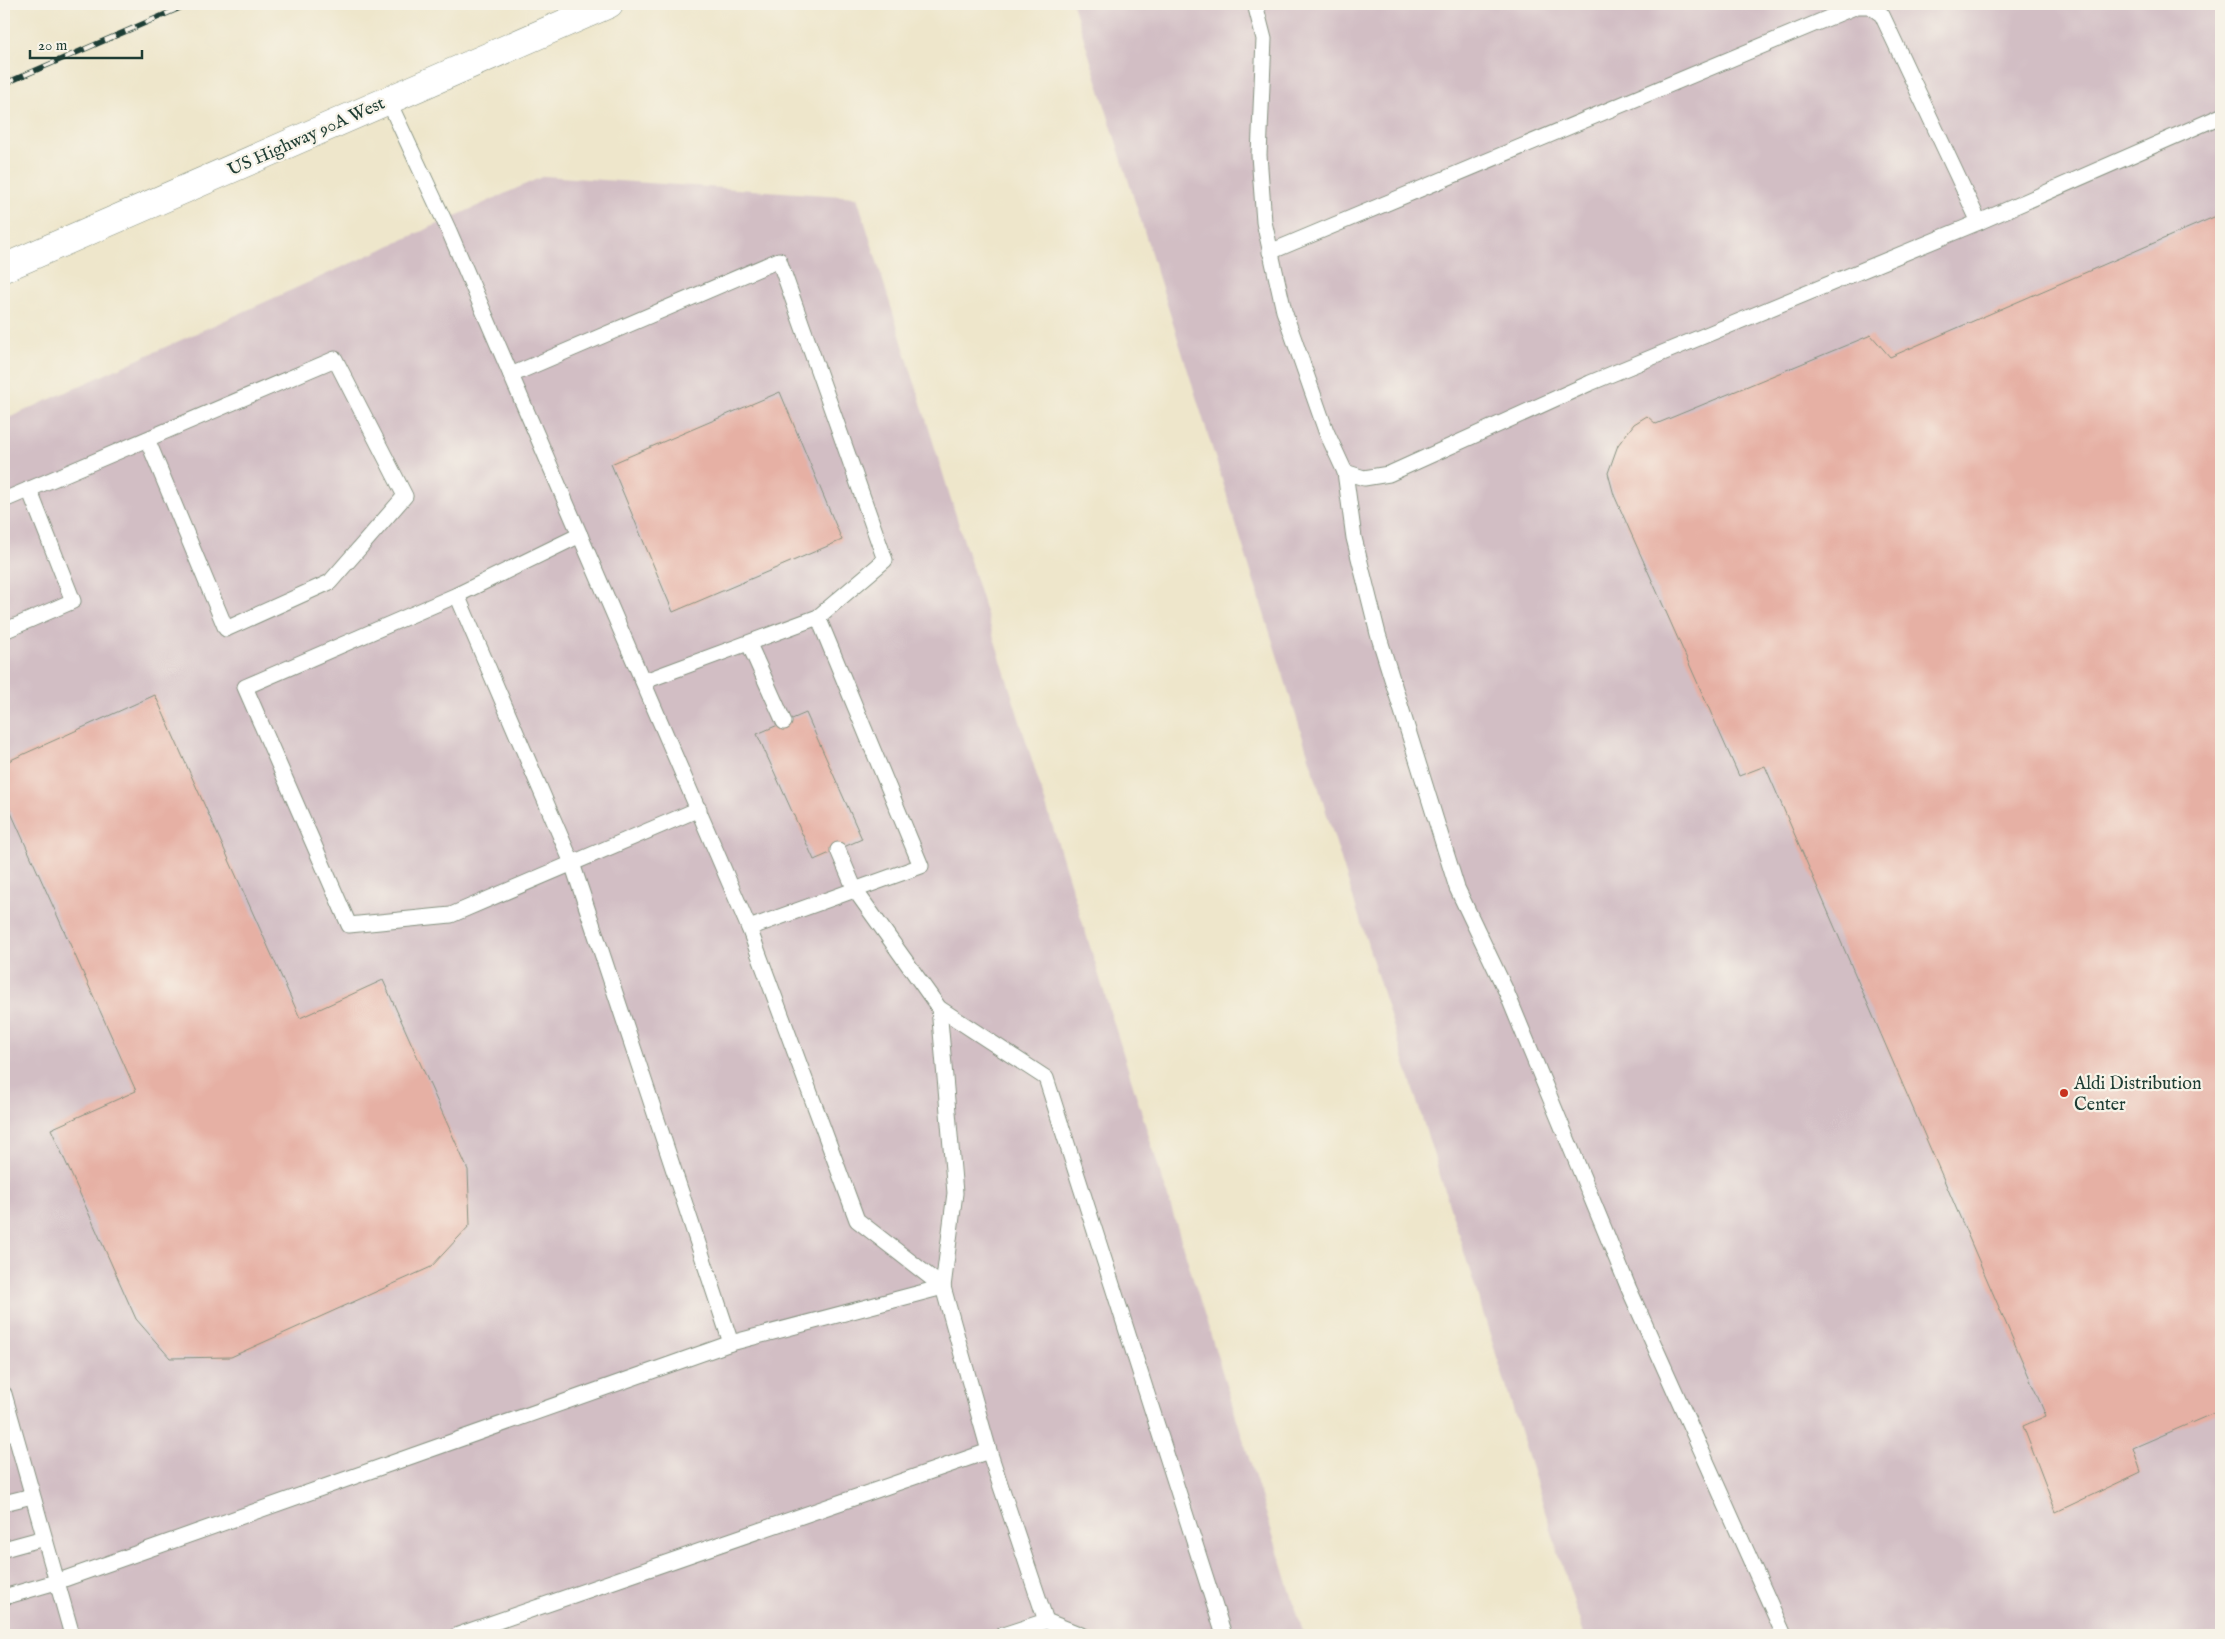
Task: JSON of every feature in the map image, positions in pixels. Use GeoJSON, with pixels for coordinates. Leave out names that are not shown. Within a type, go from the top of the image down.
{"type":"FeatureCollection","features":[{"type":"Feature","properties":{"kind":"main road","name":"US Highway 90A West"},"geometry":{"type":"LineString","coordinates":[[4,268],[609,4]]}},
{"type":"Feature","properties":{"kind":"lane"},"geometry":{"type":"LineString","coordinates":[[1255,4],[1264,40],[1259,156],[1264,222],[1270,252],[1284,311],[1326,432],[1345,472],[1354,538],[1378,634],[1457,888],[1506,991],[1629,1289],[1784,1635]]}},
{"type":"Feature","properties":{"kind":"lane"},"geometry":{"type":"LineString","coordinates":[[1270,252],[1857,6],[1870,6],[1882,15],[1979,222]]}},
{"type":"Feature","properties":{"kind":"lane"},"geometry":{"type":"LineString","coordinates":[[388,100],[449,231],[645,681],[750,928],[857,1220],[944,1287]]}},
{"type":"Feature","properties":{"kind":"lane"},"geometry":{"type":"LineString","coordinates":[[1345,472],[1364,478],[1389,474],[1590,383],[1979,222],[2221,116]]}},
{"type":"Feature","properties":{"kind":"lane"},"geometry":{"type":"LineString","coordinates":[[511,374],[779,260],[885,560],[818,617],[645,681]]}},
{"type":"Feature","properties":{"kind":"lane"},"geometry":{"type":"LineString","coordinates":[[4,500],[29,489],[335,359],[405,496],[330,582],[226,628],[147,439]]}},
{"type":"Feature","properties":{"kind":"lane"},"geometry":{"type":"LineString","coordinates":[[4,631],[74,601],[29,489]]}},
{"type":"Feature","properties":{"kind":"lane"},"geometry":{"type":"LineString","coordinates":[[580,535],[457,595],[245,687],[350,925],[451,915],[699,809]]}},
{"type":"Feature","properties":{"kind":"lane"},"geometry":{"type":"LineString","coordinates":[[457,595],[572,863],[731,1343]]}},
{"type":"Feature","properties":{"kind":"lane"},"geometry":{"type":"LineString","coordinates":[[750,928],[921,866],[818,617]]}},
{"type":"Feature","properties":{"kind":"lane"},"geometry":{"type":"LineString","coordinates":[[749,644],[784,722]]}},
{"type":"Feature","properties":{"kind":"lane"},"geometry":{"type":"LineString","coordinates":[[838,850],[855,890],[939,1008],[1046,1078],[1224,1635]]}},
{"type":"Feature","properties":{"kind":"lane"},"geometry":{"type":"LineString","coordinates":[[939,1008],[955,1193],[944,1287],[989,1451],[1046,1621]]}},
{"type":"Feature","properties":{"kind":"lane"},"geometry":{"type":"LineString","coordinates":[[4,1598],[56,1582],[731,1343],[944,1287]]}},
{"type":"Feature","properties":{"kind":"lane"},"geometry":{"type":"LineString","coordinates":[[4,1394],[72,1635]]}},
{"type":"Feature","properties":{"kind":"lane"},"geometry":{"type":"LineString","coordinates":[[458,1635],[989,1451]]}},
{"type":"Feature","properties":{"kind":"lane"},"geometry":{"type":"LineString","coordinates":[[4,1503],[32,1496]]}},
{"type":"Feature","properties":{"kind":"lane"},"geometry":{"type":"LineString","coordinates":[[4,1549],[44,1538]]}},
{"type":"Feature","properties":{"kind":"lane"},"geometry":{"type":"LineString","coordinates":[[1003,1635],[1046,1621],[1081,1635]]}},
{"type":"Feature","properties":{"kind":"shaded area"},"geometry":{"type":"Polygon","coordinates":[[[1073,4],[2221,4],[2221,1635],[1584,1635],[1073,4]]]}},
{"type":"Feature","properties":{"kind":"shaded area"},"geometry":{"type":"Polygon","coordinates":[[[544,176],[857,197],[1304,1635],[4,1635],[4,420],[544,176]]]}},
{"type":"Feature","properties":{"kind":"building","name":"Aldi Distribution Center"},"geometry":{"type":"Polygon","coordinates":[[[2221,214],[2221,1410],[2133,1448],[2141,1472],[2056,1512],[2023,1426],[2046,1416],[1765,766],[1739,776],[1614,495],[1608,473],[1618,445],[1634,424],[1647,416],[1656,424],[1871,335],[1890,357],[2221,214]]]}},
{"type":"Feature","properties":{"kind":"building"},"geometry":{"type":"Polygon","coordinates":[[[780,392],[842,540],[673,612],[611,464],[780,392]]]}},
{"type":"Feature","properties":{"kind":"building"},"geometry":{"type":"Polygon","coordinates":[[[155,695],[300,1018],[383,980],[468,1170],[470,1225],[431,1267],[231,1357],[170,1358],[136,1319],[51,1129],[136,1091],[4,797],[4,763],[155,695]]]}},
{"type":"Feature","properties":{"kind":"building"},"geometry":{"type":"Polygon","coordinates":[[[806,713],[862,839],[814,860],[757,734],[806,713]]]}},
{"type":"Feature","properties":{"kind":"railway"},"geometry":{"type":"LineString","coordinates":[[4,84],[189,4]]}},
{"type":"Feature","properties":{"kind":"place","name":"Aldi Distribution Center"},"geometry":{"type":"Point","coordinates":[2064,1093]}}]}
